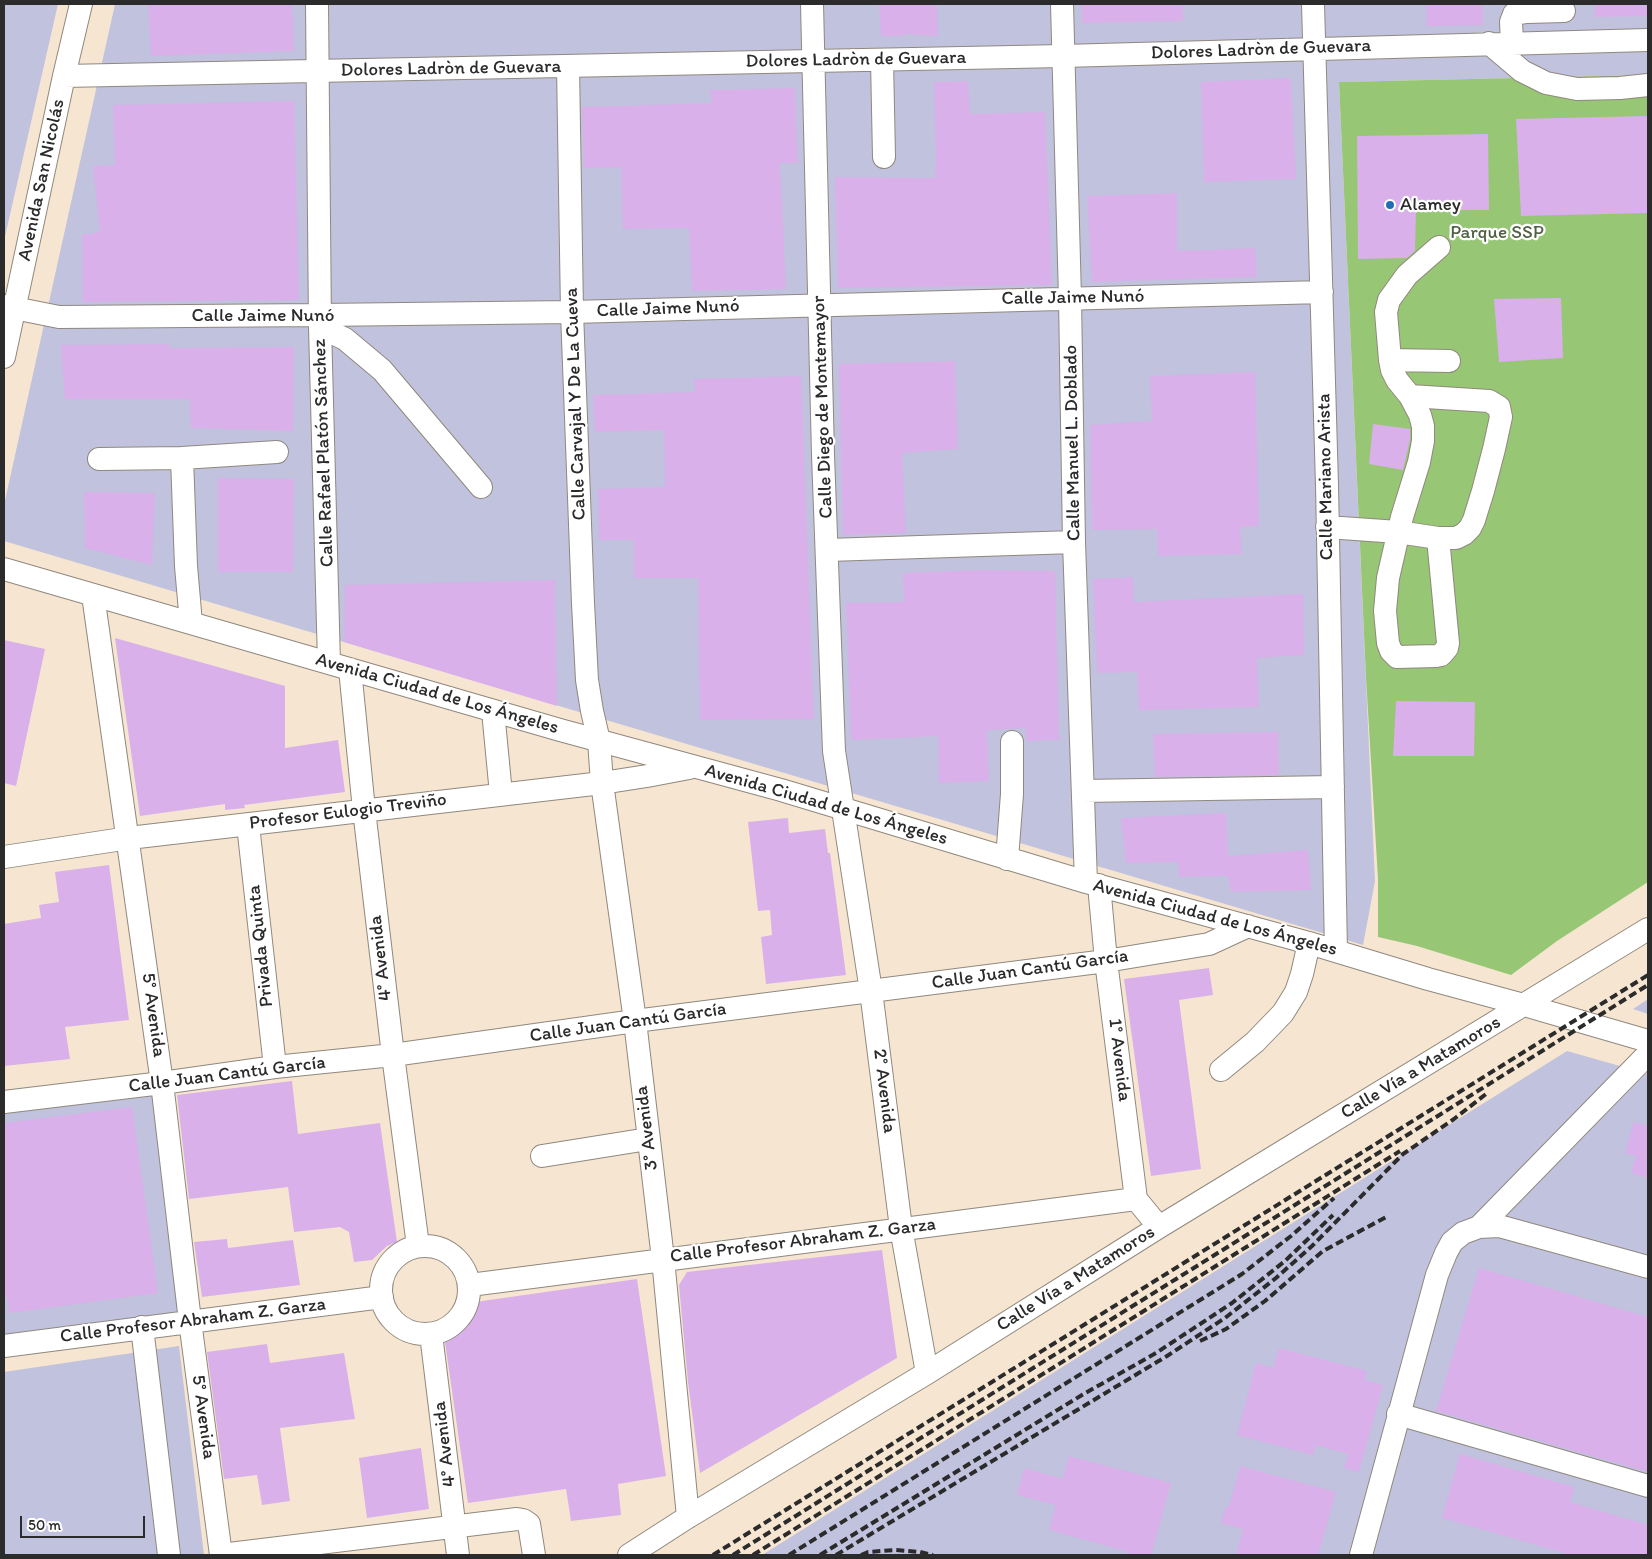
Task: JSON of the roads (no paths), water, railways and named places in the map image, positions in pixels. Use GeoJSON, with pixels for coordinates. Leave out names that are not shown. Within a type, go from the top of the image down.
{"type":"FeatureCollection","features":[{"type":"Feature","properties":{"kind":"street","name":"Avenida San Nicolás"},"geometry":{"type":"LineString","coordinates":[[4,357],[9,307],[81,4]]}},
{"type":"Feature","properties":{"kind":"street","name":"Calle Rafael Platón Sánchez"},"geometry":{"type":"LineString","coordinates":[[317,4],[320,321],[340,666]]}},
{"type":"Feature","properties":{"kind":"street","name":"Calle Diego de Montemayor"},"geometry":{"type":"LineString","coordinates":[[812,4],[819,305],[834,752],[843,809]]}},
{"type":"Feature","properties":{"kind":"street","name":"Calle Manuel L. Doblado"},"geometry":{"type":"LineString","coordinates":[[1062,4],[1074,542],[1083,791],[1092,884]]}},
{"type":"Feature","properties":{"kind":"street","name":"Calle Mariano Arista"},"geometry":{"type":"LineString","coordinates":[[1314,4],[1336,951]]}},
{"type":"Feature","properties":{"kind":"street"},"geometry":{"type":"LineString","coordinates":[[1512,43],[1510,22],[1514,14],[1564,7],[1566,42]]}},
{"type":"Feature","properties":{"kind":"street","name":"Dolores Ladròn de Guevara"},"geometry":{"type":"LineString","coordinates":[[64,76],[1063,56],[1648,40]]}},
{"type":"Feature","properties":{"kind":"street"},"geometry":{"type":"LineString","coordinates":[[1489,43],[1522,71],[1546,83],[1577,89],[1648,85]]}},
{"type":"Feature","properties":{"kind":"street"},"geometry":{"type":"LineString","coordinates":[[882,60],[884,157]]}},
{"type":"Feature","properties":{"kind":"street","name":"Calle Carvajal Y De La Cueva"},"geometry":{"type":"LineString","coordinates":[[568,66],[572,312],[583,603],[587,670],[592,711],[599,741]]}},
{"type":"Feature","properties":{"kind":"street"},"geometry":{"type":"LineString","coordinates":[[1438,538],[1447,648],[1441,655],[1436,656],[1397,657],[1391,651],[1388,643],[1385,611],[1388,578],[1398,532],[1420,462],[1423,426],[1420,414],[1410,396],[1397,380],[1390,360],[1386,312],[1390,300],[1407,275],[1439,247]]}},
{"type":"Feature","properties":{"kind":"street","name":"Calle Jaime Nunó"},"geometry":{"type":"LineString","coordinates":[[9,307],[59,317],[320,321],[572,312],[1322,292]]}},
{"type":"Feature","properties":{"kind":"street"},"geometry":{"type":"LineString","coordinates":[[320,321],[345,338],[382,370],[481,486]]}},
{"type":"Feature","properties":{"kind":"street"},"geometry":{"type":"LineString","coordinates":[[1390,360],[1449,361]]}},
{"type":"Feature","properties":{"kind":"street"},"geometry":{"type":"LineString","coordinates":[[1327,527],[1398,532],[1438,538],[1456,538],[1470,528],[1474,520],[1494,449],[1500,412],[1494,403],[1489,401],[1410,396]]}},
{"type":"Feature","properties":{"kind":"street"},"geometry":{"type":"LineString","coordinates":[[99,459],[182,458],[277,452]]}},
{"type":"Feature","properties":{"kind":"street"},"geometry":{"type":"LineString","coordinates":[[182,458],[186,566],[191,622]]}},
{"type":"Feature","properties":{"kind":"street"},"geometry":{"type":"LineString","coordinates":[[828,550],[1074,542]]}},
{"type":"Feature","properties":{"kind":"street","name":"Avenida Ciudad de Los Ángeles"},"geometry":{"type":"LineString","coordinates":[[4,568],[599,741],[781,790],[1092,884],[1310,943],[1428,980],[1524,1005],[1648,1042]]}},
{"type":"Feature","properties":{"kind":"street","name":"5° Avenida"},"geometry":{"type":"LineString","coordinates":[[93,595],[162,1083],[190,1321],[221,1555]]}},
{"type":"Feature","properties":{"kind":"street","name":"4° Avenida"},"geometry":{"type":"LineString","coordinates":[[340,666],[364,810],[418,1246]]}},
{"type":"Feature","properties":{"kind":"street"},"geometry":{"type":"LineString","coordinates":[[493,710],[501,794]]}},
{"type":"Feature","properties":{"kind":"street","name":"3° Avenida"},"geometry":{"type":"LineString","coordinates":[[599,741],[602,783],[635,1021],[663,1259],[688,1517]]}},
{"type":"Feature","properties":{"kind":"street"},"geometry":{"type":"LineString","coordinates":[[1007,859],[1012,794],[1012,742]]}},
{"type":"Feature","properties":{"kind":"street","name":"Profesor Eulogio Treviño"},"geometry":{"type":"LineString","coordinates":[[4,857],[128,838],[602,783],[693,767]]}},
{"type":"Feature","properties":{"kind":"street"},"geometry":{"type":"LineString","coordinates":[[1083,791],[1332,787]]}},
{"type":"Feature","properties":{"kind":"street","name":"2° Avenida"},"geometry":{"type":"LineString","coordinates":[[843,809],[871,991],[901,1228],[927,1373]]}},
{"type":"Feature","properties":{"kind":"street","name":"Privada Quinta"},"geometry":{"type":"LineString","coordinates":[[248,825],[275,1067]]}},
{"type":"Feature","properties":{"kind":"street","name":"1° Avenida"},"geometry":{"type":"LineString","coordinates":[[1092,884],[1106,961],[1136,1199]]}},
{"type":"Feature","properties":{"kind":"street","name":"Calle Juan Cantú García"},"geometry":{"type":"LineString","coordinates":[[4,1102],[275,1067],[393,1055],[635,1021],[1106,961],[1209,944],[1248,926]]}},
{"type":"Feature","properties":{"kind":"street","name":"Calle Vía a Matamoros"},"geometry":{"type":"LineString","coordinates":[[629,1555],[688,1517],[927,1373],[1159,1227],[1648,929]]}},
{"type":"Feature","properties":{"kind":"street"},"geometry":{"type":"LineString","coordinates":[[1221,1070],[1255,1042],[1283,1013],[1296,992],[1310,943]]}},
{"type":"Feature","properties":{"kind":"street"},"geometry":{"type":"LineString","coordinates":[[1479,1227],[1648,1054]]}},
{"type":"Feature","properties":{"kind":"street"},"geometry":{"type":"LineString","coordinates":[[542,1156],[648,1139]]}},
{"type":"Feature","properties":{"kind":"street"},"geometry":{"type":"LineString","coordinates":[[1136,1199],[1159,1227]]}},
{"type":"Feature","properties":{"kind":"street","name":"Calle Profesor Abraham Z. Garza"},"geometry":{"type":"LineString","coordinates":[[470,1285],[1136,1199]]}},
{"type":"Feature","properties":{"kind":"street"},"geometry":{"type":"LineString","coordinates":[[1361,1555],[1437,1274],[1452,1242],[1463,1233],[1479,1227],[1499,1226],[1648,1267]]}},
{"type":"Feature","properties":{"kind":"street"},"geometry":{"type":"LineString","coordinates":[[418,1246],[433,1246],[446,1251],[458,1260],[466,1272],[470,1285],[468,1302],[461,1316],[450,1327],[431,1334],[420,1334],[406,1330],[394,1322],[386,1310],[382,1297],[382,1283],[390,1264],[405,1250],[418,1246]]}},
{"type":"Feature","properties":{"kind":"street","name":"Calle Profesor Abraham Z. Garza"},"geometry":{"type":"LineString","coordinates":[[4,1346],[382,1297]]}},
{"type":"Feature","properties":{"kind":"street"},"geometry":{"type":"LineString","coordinates":[[142,1328],[169,1555]]}},
{"type":"Feature","properties":{"kind":"street","name":"4° Avenida"},"geometry":{"type":"LineString","coordinates":[[431,1334],[458,1555]]}},
{"type":"Feature","properties":{"kind":"street"},"geometry":{"type":"LineString","coordinates":[[1398,1414],[1648,1486]]}},
{"type":"Feature","properties":{"kind":"street"},"geometry":{"type":"LineString","coordinates":[[221,1555],[517,1519],[529,1524],[534,1555]]}},
{"type":"Feature","properties":{"kind":"railway"},"geometry":{"type":"LineString","coordinates":[[713,1555],[1648,975]]}},
{"type":"Feature","properties":{"kind":"railway"},"geometry":{"type":"LineString","coordinates":[[733,1555],[1648,985]]}},
{"type":"Feature","properties":{"kind":"railway"},"geometry":{"type":"LineString","coordinates":[[836,1555],[1167,1356],[1225,1318],[1276,1278],[1312,1246],[1403,1154],[1454,1119],[1486,1094]]}},
{"type":"Feature","properties":{"kind":"railway"},"geometry":{"type":"LineString","coordinates":[[753,1555],[1400,1151]]}},
{"type":"Feature","properties":{"kind":"railway"},"geometry":{"type":"LineString","coordinates":[[789,1555],[1242,1274],[1291,1236],[1334,1198]]}},
{"type":"Feature","properties":{"kind":"railway"},"geometry":{"type":"LineString","coordinates":[[820,1555],[1082,1395],[1156,1353],[1232,1303],[1285,1261],[1333,1215]]}},
{"type":"Feature","properties":{"kind":"railway"},"geometry":{"type":"LineString","coordinates":[[1200,1341],[1226,1329],[1265,1301],[1323,1251],[1388,1216]]}},
{"type":"Feature","properties":{"kind":"railway"},"geometry":{"type":"LineString","coordinates":[[861,1555],[868,1552],[896,1550],[933,1555]]}},
{"type":"Feature","properties":{"kind":"place","name":"Alamey"},"geometry":{"type":"Point","coordinates":[1390,205]}},
{"type":"Feature","properties":{"kind":"park label","name":"Parque SSP"},"geometry":{"type":"Point","coordinates":[1497,233]}}]}
